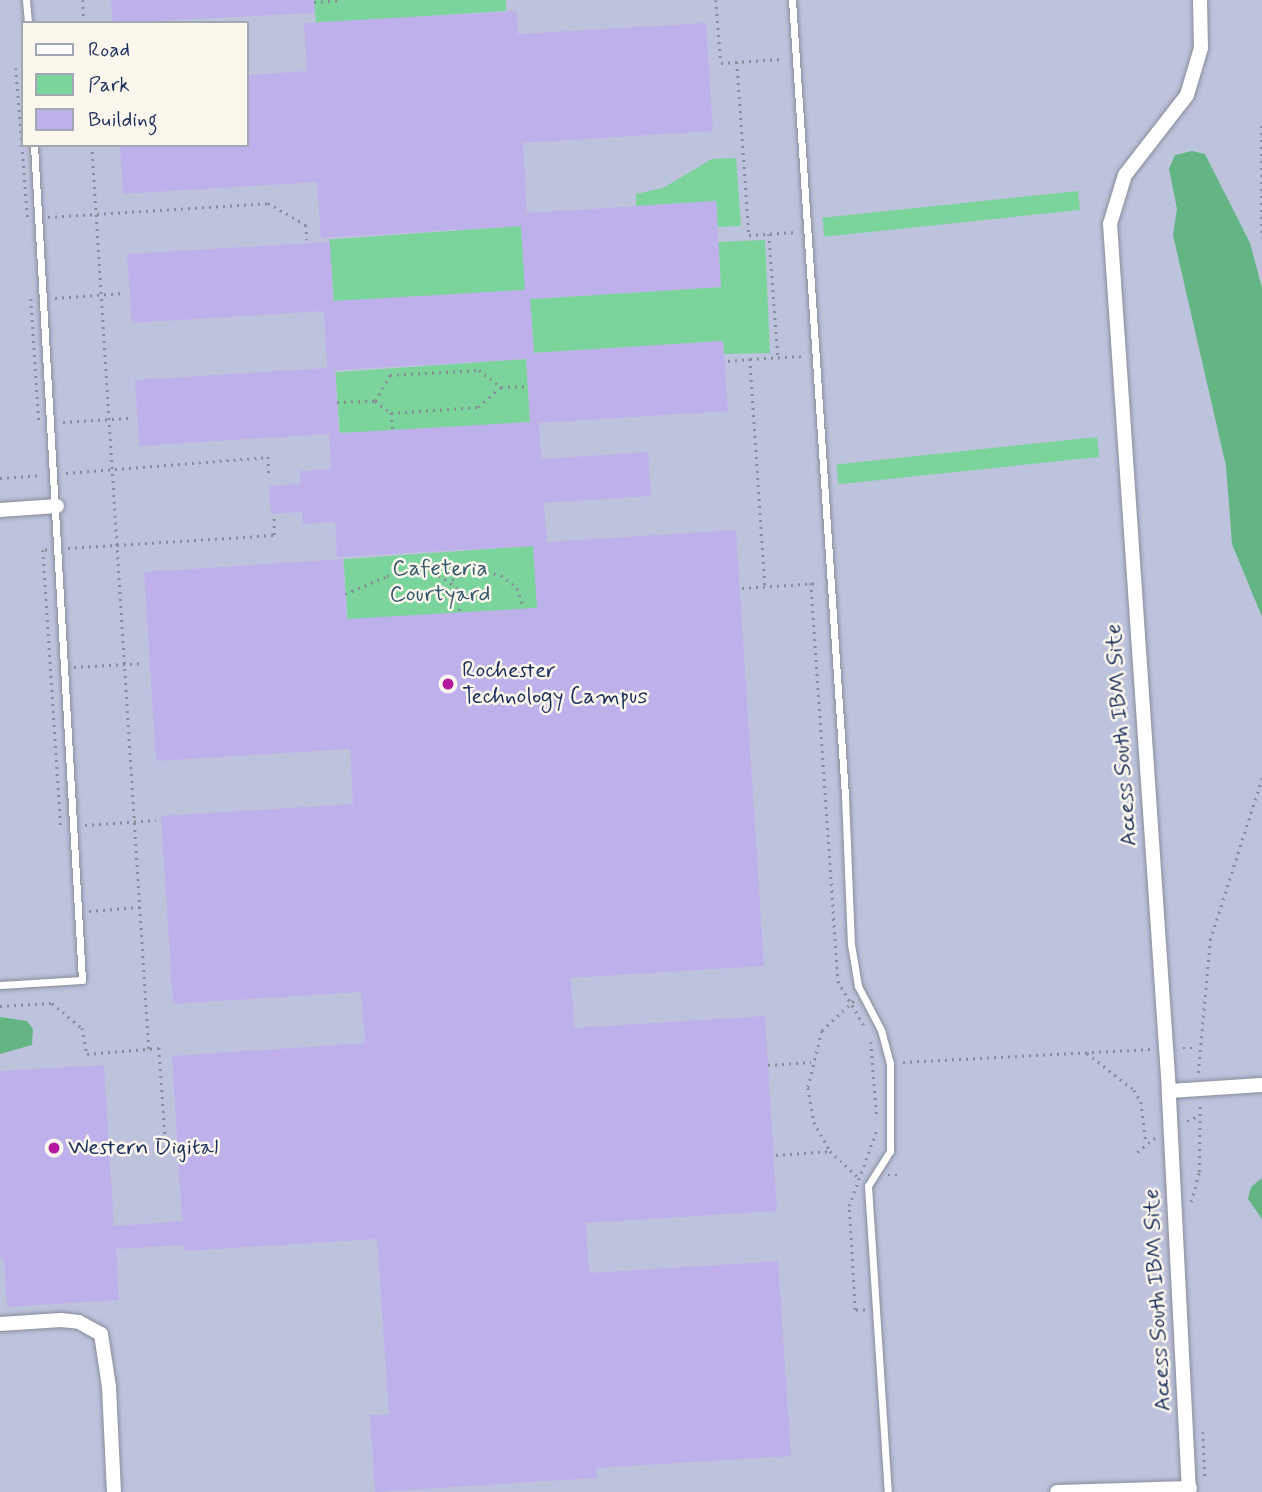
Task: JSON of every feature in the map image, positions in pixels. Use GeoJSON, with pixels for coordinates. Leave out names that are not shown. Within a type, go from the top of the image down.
{"type":"FeatureCollection","features":[{"type":"Feature","properties":{"kind":"street","name":"Access South IBM Site"},"geometry":{"type":"LineString","coordinates":[[1190,1490],[1169,1091],[1110,224],[1125,175],[1187,95],[1201,48],[1200,0]]}},
{"type":"Feature","properties":{"kind":"street"},"geometry":{"type":"LineString","coordinates":[[0,510],[57,506]]}},
{"type":"Feature","properties":{"kind":"street"},"geometry":{"type":"LineString","coordinates":[[1169,1091],[1262,1085]]}},
{"type":"Feature","properties":{"kind":"street"},"geometry":{"type":"LineString","coordinates":[[0,1324],[61,1320],[79,1322],[101,1334],[110,1387],[114,1492]]}},
{"type":"Feature","properties":{"kind":"street"},"geometry":{"type":"LineString","coordinates":[[1056,1492],[1190,1490]]}},
{"type":"Feature","properties":{"kind":"lane"},"geometry":{"type":"LineString","coordinates":[[26,0],[28,21]]}},
{"type":"Feature","properties":{"kind":"lane"},"geometry":{"type":"LineString","coordinates":[[792,0],[831,582],[851,944],[864,996],[890,1063],[890,1151],[868,1185],[888,1492]]}},
{"type":"Feature","properties":{"kind":"lane"},"geometry":{"type":"LineString","coordinates":[[0,985],[82,980],[57,506],[34,147]]}},
{"type":"Feature","properties":{"kind":"path"},"geometry":{"type":"LineString","coordinates":[[83,0],[84,21]]}},
{"type":"Feature","properties":{"kind":"path"},"geometry":{"type":"LineString","coordinates":[[314,2],[340,0]]}},
{"type":"Feature","properties":{"kind":"path"},"geometry":{"type":"LineString","coordinates":[[716,0],[720,63],[796,58]]}},
{"type":"Feature","properties":{"kind":"path"},"geometry":{"type":"LineString","coordinates":[[737,62],[749,235],[808,231]]}},
{"type":"Feature","properties":{"kind":"path"},"geometry":{"type":"LineString","coordinates":[[1262,126],[1262,237]]}},
{"type":"Feature","properties":{"kind":"path"},"geometry":{"type":"LineString","coordinates":[[92,147],[149,1049]]}},
{"type":"Feature","properties":{"kind":"path"},"geometry":{"type":"LineString","coordinates":[[98,214],[268,203],[306,225],[307,240]]}},
{"type":"Feature","properties":{"kind":"path"},"geometry":{"type":"LineString","coordinates":[[769,234],[778,358]]}},
{"type":"Feature","properties":{"kind":"path"},"geometry":{"type":"LineString","coordinates":[[29,299],[123,293]]}},
{"type":"Feature","properties":{"kind":"path"},"geometry":{"type":"LineString","coordinates":[[728,361],[816,355]]}},
{"type":"Feature","properties":{"kind":"path"},"geometry":{"type":"LineString","coordinates":[[750,359],[765,586]]}},
{"type":"Feature","properties":{"kind":"path"},"geometry":{"type":"LineString","coordinates":[[375,401],[390,375],[479,370],[501,387]]}},
{"type":"Feature","properties":{"kind":"path"},"geometry":{"type":"LineString","coordinates":[[337,402],[375,401],[391,413],[478,407],[501,387],[528,386]]}},
{"type":"Feature","properties":{"kind":"path"},"geometry":{"type":"LineString","coordinates":[[391,413],[393,430]]}},
{"type":"Feature","properties":{"kind":"path"},"geometry":{"type":"LineString","coordinates":[[110,419],[129,418]]}},
{"type":"Feature","properties":{"kind":"path"},"geometry":{"type":"LineString","coordinates":[[113,466],[268,457],[269,478]]}},
{"type":"Feature","properties":{"kind":"path"},"geometry":{"type":"LineString","coordinates":[[156,820],[59,828],[43,550],[274,535],[274,518]]}},
{"type":"Feature","properties":{"kind":"path"},"geometry":{"type":"LineString","coordinates":[[345,594],[387,576],[433,570],[452,580],[460,612]]}},
{"type":"Feature","properties":{"kind":"path"},"geometry":{"type":"LineString","coordinates":[[452,580],[473,570],[501,575],[517,588],[524,608]]}},
{"type":"Feature","properties":{"kind":"path"},"geometry":{"type":"LineString","coordinates":[[741,588],[831,582]]}},
{"type":"Feature","properties":{"kind":"path"},"geometry":{"type":"LineString","coordinates":[[811,583],[836,963],[849,1004],[870,1034],[877,1127],[849,1206],[855,1310],[876,1310]]}},
{"type":"Feature","properties":{"kind":"path"},"geometry":{"type":"LineString","coordinates":[[50,668],[144,663]]}},
{"type":"Feature","properties":{"kind":"path"},"geometry":{"type":"LineString","coordinates":[[1192,1198],[1199,1172],[1197,1048],[1210,940],[1262,778]]}},
{"type":"Feature","properties":{"kind":"path"},"geometry":{"type":"LineString","coordinates":[[79,911],[140,907]]}},
{"type":"Feature","properties":{"kind":"path"},"geometry":{"type":"LineString","coordinates":[[776,1155],[830,1151],[814,1122],[808,1088],[811,1062],[822,1031],[849,1004],[864,996]]}},
{"type":"Feature","properties":{"kind":"path"},"geometry":{"type":"LineString","coordinates":[[0,1006],[52,1003],[82,1028],[87,1054],[159,1048],[166,1148],[178,1149]]}},
{"type":"Feature","properties":{"kind":"path"},"geometry":{"type":"LineString","coordinates":[[873,1063],[1197,1048]]}},
{"type":"Feature","properties":{"kind":"path"},"geometry":{"type":"LineString","coordinates":[[1087,1053],[1134,1090],[1141,1102],[1146,1142],[1137,1152]]}},
{"type":"Feature","properties":{"kind":"path"},"geometry":{"type":"LineString","coordinates":[[768,1065],[811,1062]]}},
{"type":"Feature","properties":{"kind":"shaded area"},"geometry":{"type":"Polygon","coordinates":[[[0,0],[1262,0],[1262,1492],[0,1492],[0,0]]]}},
{"type":"Feature","properties":{"kind":"green space"},"geometry":{"type":"Polygon","coordinates":[[[314,0],[506,0],[506,11],[316,23],[314,0]]]}},
{"type":"Feature","properties":{"kind":"green space"},"geometry":{"type":"Polygon","coordinates":[[[1192,151],[1205,154],[1250,243],[1262,288],[1262,617],[1232,544],[1226,466],[1173,235],[1177,209],[1169,169],[1175,155],[1192,151]]]}},
{"type":"Feature","properties":{"kind":"green space"},"geometry":{"type":"Polygon","coordinates":[[[736,158],[741,226],[718,227],[716,201],[636,206],[636,194],[663,188],[712,159],[736,158]]]}},
{"type":"Feature","properties":{"kind":"green space"},"geometry":{"type":"Polygon","coordinates":[[[1078,191],[1080,210],[824,237],[822,218],[1078,191]]]}},
{"type":"Feature","properties":{"kind":"green space"},"geometry":{"type":"Polygon","coordinates":[[[521,226],[525,290],[334,303],[329,239],[521,226]]]}},
{"type":"Feature","properties":{"kind":"green space"},"geometry":{"type":"Polygon","coordinates":[[[765,240],[770,353],[724,354],[723,341],[534,353],[530,299],[721,287],[718,242],[765,240]]]}},
{"type":"Feature","properties":{"kind":"green space"},"geometry":{"type":"Polygon","coordinates":[[[526,359],[530,422],[340,435],[335,372],[526,359]]]}},
{"type":"Feature","properties":{"kind":"green space"},"geometry":{"type":"Polygon","coordinates":[[[1097,437],[1099,457],[839,484],[836,464],[1097,437]]]}},
{"type":"Feature","properties":{"kind":"green space","name":"Cafeteria Courtyard"},"geometry":{"type":"Polygon","coordinates":[[[533,546],[537,608],[348,621],[343,559],[533,546]]]}},
{"type":"Feature","properties":{"kind":"green space"},"geometry":{"type":"Polygon","coordinates":[[[0,1017],[27,1021],[33,1029],[32,1045],[0,1054],[0,1017]]]}},
{"type":"Feature","properties":{"kind":"green space"},"geometry":{"type":"Polygon","coordinates":[[[1262,1178],[1262,1219],[1248,1199],[1251,1187],[1262,1178]]]}},
{"type":"Feature","properties":{"kind":"building"},"geometry":{"type":"Polygon","coordinates":[[[111,0],[314,0],[315,13],[153,21],[113,21],[111,0]]]}},
{"type":"Feature","properties":{"kind":"building","name":"Rochester Technology Campus"},"geometry":{"type":"Polygon","coordinates":[[[517,11],[518,34],[706,23],[713,131],[523,143],[527,213],[716,201],[721,287],[530,299],[534,353],[723,341],[728,411],[539,423],[541,459],[648,452],[651,496],[544,503],[547,542],[736,530],[764,966],[571,978],[574,1028],[765,1016],[777,1211],[586,1223],[589,1273],[778,1261],[791,1456],[596,1468],[597,1478],[375,1492],[370,1415],[389,1414],[377,1239],[185,1251],[185,1245],[116,1249],[119,1300],[7,1307],[4,1259],[0,1259],[0,1071],[104,1065],[114,1226],[182,1221],[172,1056],[365,1043],[361,992],[173,1004],[161,816],[353,804],[350,749],[156,761],[144,572],[343,559],[347,619],[537,608],[533,546],[337,557],[335,522],[303,524],[302,512],[271,514],[269,486],[301,484],[300,471],[331,469],[329,434],[139,446],[135,380],[327,368],[324,311],[132,323],[127,254],[330,242],[333,301],[525,290],[521,226],[321,238],[317,182],[123,194],[120,147],[248,147],[248,75],[307,71],[304,23],[517,11]],[[526,359],[335,370],[339,433],[530,422],[526,359]]]}},
{"type":"Feature","properties":{"kind":"place","name":"Rochester Technology Campus"},"geometry":{"type":"Point","coordinates":[448,684]}},
{"type":"Feature","properties":{"kind":"place","name":"Western Digital"},"geometry":{"type":"Point","coordinates":[54,1148]}}]}
